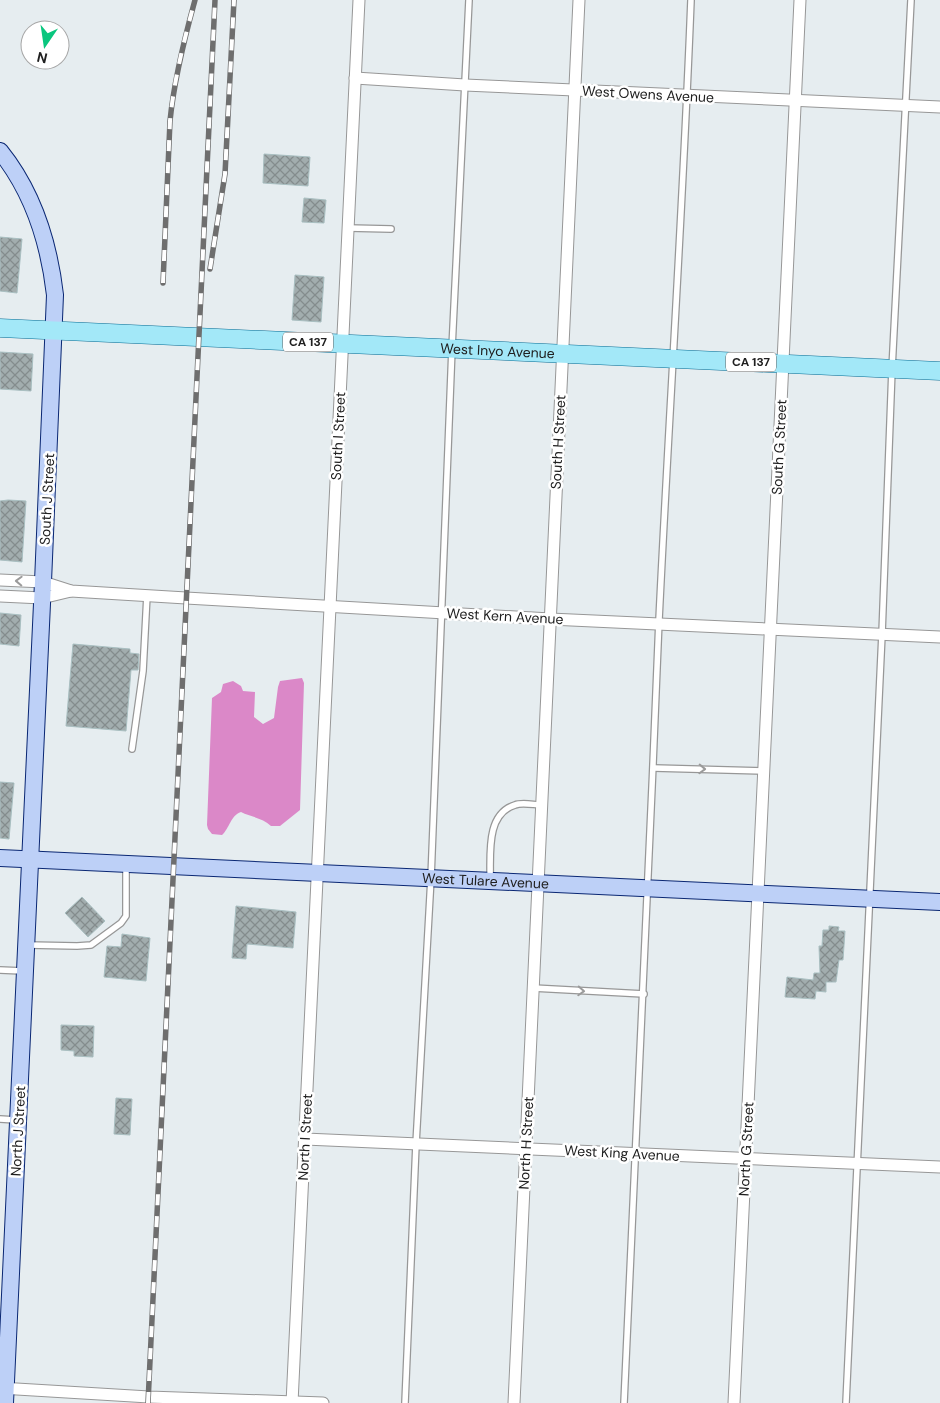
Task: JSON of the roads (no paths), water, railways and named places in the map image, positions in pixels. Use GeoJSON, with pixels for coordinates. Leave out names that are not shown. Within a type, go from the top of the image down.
{"type":"FeatureCollection","features":[{"type":"Feature","properties":{"kind":"main road","name":"South J Street"},"geometry":{"type":"LineString","coordinates":[[0,151],[35,210],[51,262],[55,295],[31,860]]}},
{"type":"Feature","properties":{"kind":"main road","name":"CA 137"},"geometry":{"type":"LineString","coordinates":[[0,328],[54,330]]}},
{"type":"Feature","properties":{"kind":"main road","name":"West Inyo Avenue"},"geometry":{"type":"LineString","coordinates":[[54,330],[940,371]]}},
{"type":"Feature","properties":{"kind":"main road","name":"West Tulare Avenue"},"geometry":{"type":"LineString","coordinates":[[0,858],[940,902]]}},
{"type":"Feature","properties":{"kind":"main road","name":"North J Street"},"geometry":{"type":"LineString","coordinates":[[4,1393],[8,1271],[18,1120],[31,860]]}},
{"type":"Feature","properties":{"kind":"street","name":"South I Street"},"geometry":{"type":"LineString","coordinates":[[317,872],[359,0]]}},
{"type":"Feature","properties":{"kind":"street","name":"South H Street"},"geometry":{"type":"LineString","coordinates":[[538,884],[579,0]]}},
{"type":"Feature","properties":{"kind":"street","name":"South G Street"},"geometry":{"type":"LineString","coordinates":[[759,894],[800,0]]}},
{"type":"Feature","properties":{"kind":"street","name":"West Owens Avenue"},"geometry":{"type":"LineString","coordinates":[[355,78],[574,91],[940,107]]}},
{"type":"Feature","properties":{"kind":"street"},"geometry":{"type":"LineString","coordinates":[[0,580],[43,590]]}},
{"type":"Feature","properties":{"kind":"street"},"geometry":{"type":"LineString","coordinates":[[0,596],[43,590]]}},
{"type":"Feature","properties":{"kind":"street","name":"West Kern Avenue"},"geometry":{"type":"LineString","coordinates":[[43,590],[550,619],[940,637]]}},
{"type":"Feature","properties":{"kind":"street","name":"North I Street"},"geometry":{"type":"LineString","coordinates":[[292,1402],[317,872]]}},
{"type":"Feature","properties":{"kind":"street","name":"North H Street"},"geometry":{"type":"LineString","coordinates":[[514,1403],[538,884]]}},
{"type":"Feature","properties":{"kind":"street","name":"North G Street"},"geometry":{"type":"LineString","coordinates":[[734,1403],[759,894]]}},
{"type":"Feature","properties":{"kind":"street","name":"West King Avenue"},"geometry":{"type":"LineString","coordinates":[[304,1139],[940,1167]]}},
{"type":"Feature","properties":{"kind":"street"},"geometry":{"type":"LineString","coordinates":[[4,1393],[113,1399],[322,1403]]}},
{"type":"Feature","properties":{"kind":"lane"},"geometry":{"type":"LineString","coordinates":[[405,1403],[468,0]]}},
{"type":"Feature","properties":{"kind":"lane"},"geometry":{"type":"LineString","coordinates":[[624,1403],[649,889],[659,623],[691,0]]}},
{"type":"Feature","properties":{"kind":"lane"},"geometry":{"type":"LineString","coordinates":[[846,1403],[882,634],[892,369],[911,0]]}},
{"type":"Feature","properties":{"kind":"lane"},"geometry":{"type":"LineString","coordinates":[[348,228],[391,229]]}},
{"type":"Feature","properties":{"kind":"lane"},"geometry":{"type":"LineString","coordinates":[[132,749],[143,671],[147,595]]}},
{"type":"Feature","properties":{"kind":"lane"},"geometry":{"type":"LineString","coordinates":[[654,768],[764,771]]}},
{"type":"Feature","properties":{"kind":"lane"},"geometry":{"type":"LineString","coordinates":[[490,881],[492,832],[500,813],[515,804],[542,805]]}},
{"type":"Feature","properties":{"kind":"lane"},"geometry":{"type":"LineString","coordinates":[[26,944],[91,945],[121,922],[126,916],[126,863]]}},
{"type":"Feature","properties":{"kind":"lane"},"geometry":{"type":"LineString","coordinates":[[0,970],[25,971]]}},
{"type":"Feature","properties":{"kind":"lane"},"geometry":{"type":"LineString","coordinates":[[533,988],[644,994]]}},
{"type":"Feature","properties":{"kind":"lane"},"geometry":{"type":"LineString","coordinates":[[0,1119],[18,1120]]}},
{"type":"Feature","properties":{"kind":"railway"},"geometry":{"type":"LineString","coordinates":[[163,283],[170,121],[180,60],[195,0]]}},
{"type":"Feature","properties":{"kind":"railway"},"geometry":{"type":"LineString","coordinates":[[148,1403],[215,0]]}},
{"type":"Feature","properties":{"kind":"railway"},"geometry":{"type":"LineString","coordinates":[[210,269],[225,174],[234,0]]}}]}
